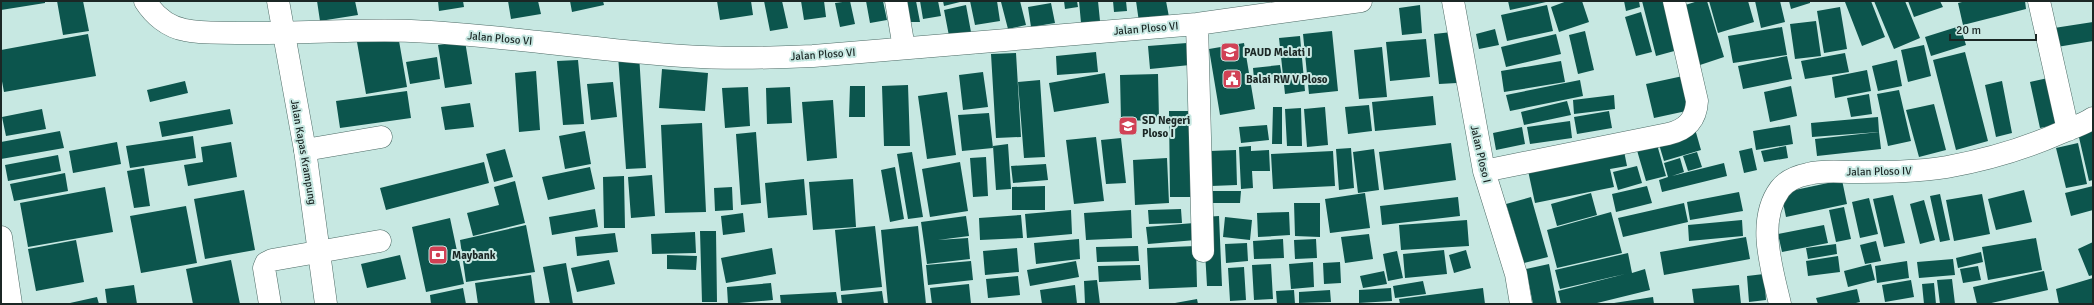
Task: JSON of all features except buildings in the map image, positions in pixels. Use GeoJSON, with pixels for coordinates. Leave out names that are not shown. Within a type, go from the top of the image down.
{"type":"FeatureCollection","features":[{"type":"Feature","properties":{"kind":"street","name":"Jalan Ploso VI"},"geometry":{"type":"LineString","coordinates":[[145,1],[156,14],[168,24],[185,31],[283,34],[353,30],[411,31],[507,38],[669,55],[721,58],[813,56],[1197,24],[1361,1]]}},
{"type":"Feature","properties":{"kind":"street","name":"Jalan Kapas Krampung"},"geometry":{"type":"LineString","coordinates":[[278,1],[305,150],[320,250],[326,304]]}},
{"type":"Feature","properties":{"kind":"street"},"geometry":{"type":"LineString","coordinates":[[896,1],[904,48]]}},
{"type":"Feature","properties":{"kind":"street","name":"Jalan Ploso I"},"geometry":{"type":"LineString","coordinates":[[1453,1],[1484,171],[1516,274],[1521,304]]}},
{"type":"Feature","properties":{"kind":"street"},"geometry":{"type":"LineString","coordinates":[[1484,171],[1668,134],[1688,125],[1696,113],[1697,101],[1674,1]]}},
{"type":"Feature","properties":{"kind":"street"},"geometry":{"type":"LineString","coordinates":[[2039,1],[2068,130]]}},
{"type":"Feature","properties":{"kind":"street"},"geometry":{"type":"LineString","coordinates":[[1197,24],[1202,251]]}},
{"type":"Feature","properties":{"kind":"street","name":"Jalan Ploso IV"},"geometry":{"type":"LineString","coordinates":[[1780,304],[1771,263],[1768,220],[1775,197],[1781,188],[1788,182],[1809,173],[1825,171],[1907,171],[1947,167],[2006,153],[2068,130],[2093,118]]}},
{"type":"Feature","properties":{"kind":"street"},"geometry":{"type":"LineString","coordinates":[[305,150],[381,137]]}},
{"type":"Feature","properties":{"kind":"street"},"geometry":{"type":"LineString","coordinates":[[1,237],[11,304]]}},
{"type":"Feature","properties":{"kind":"street"},"geometry":{"type":"LineString","coordinates":[[270,304],[264,268],[266,263],[272,260],[320,250],[380,241]]}},
{"type":"Feature","properties":{"kind":"place","name":"PAUD Melati I"},"geometry":{"type":"Point","coordinates":[1230,52]}},
{"type":"Feature","properties":{"kind":"place","name":"Balai RW V Ploso"},"geometry":{"type":"Point","coordinates":[1232,79]}},
{"type":"Feature","properties":{"kind":"place","name":"SD Negeri Ploso I"},"geometry":{"type":"Point","coordinates":[1128,126]}},
{"type":"Feature","properties":{"kind":"place","name":"Maybank"},"geometry":{"type":"Point","coordinates":[438,255]}}]}
